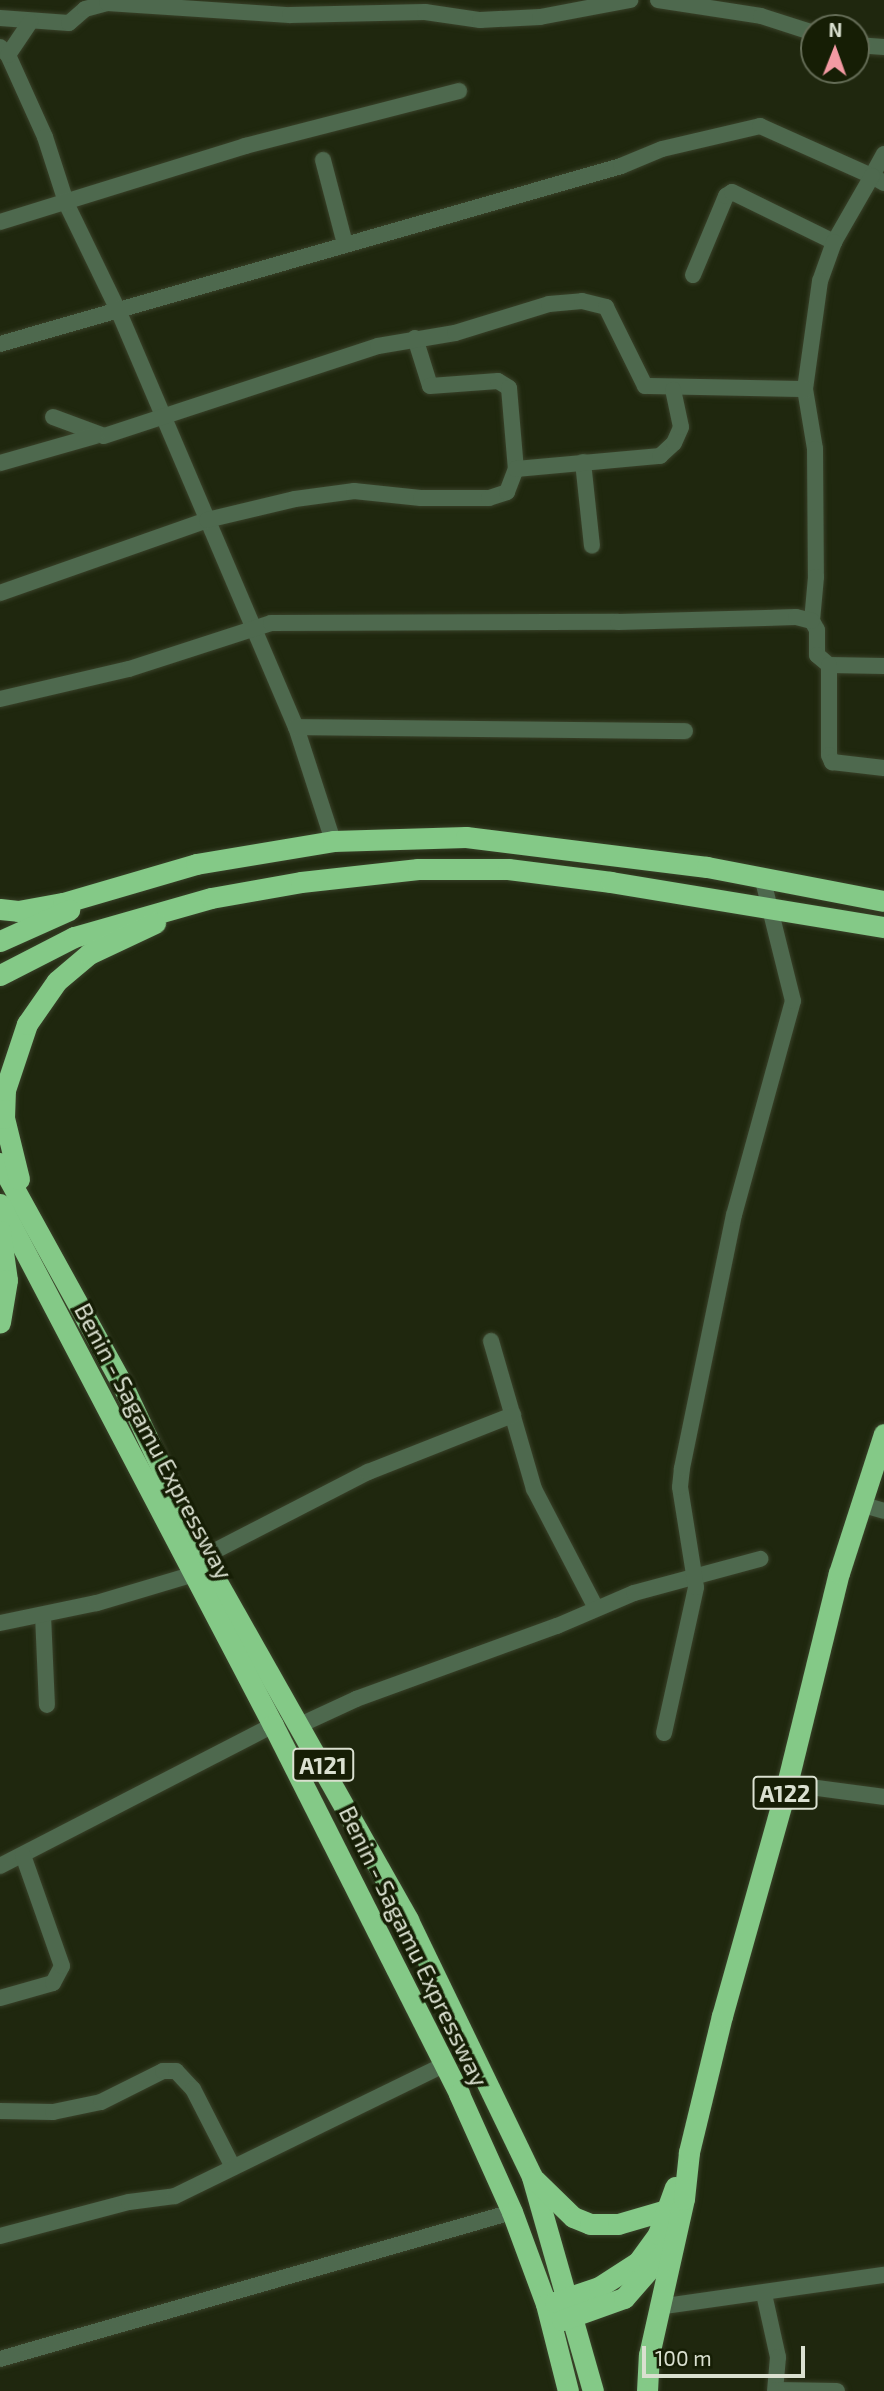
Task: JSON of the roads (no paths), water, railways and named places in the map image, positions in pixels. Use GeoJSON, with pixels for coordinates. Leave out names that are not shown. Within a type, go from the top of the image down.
{"type":"FeatureCollection","features":[{"type":"Feature","properties":{"kind":"highway"},"geometry":{"type":"LineString","coordinates":[[0,909],[63,903],[196,864],[333,841],[466,837],[762,877],[884,901]]}},
{"type":"Feature","properties":{"kind":"highway"},"geometry":{"type":"LineString","coordinates":[[0,975],[74,937],[211,898],[418,869],[508,869],[884,927]]}},
{"type":"Feature","properties":{"kind":"highway"},"geometry":{"type":"LineString","coordinates":[[0,941],[125,884]]}},
{"type":"Feature","properties":{"kind":"highway"},"geometry":{"type":"LineString","coordinates":[[51,1255],[11,1162],[4,1118],[10,1064],[27,1024],[57,981],[89,954],[211,898]]}},
{"type":"Feature","properties":{"kind":"highway","name":"A121"},"geometry":{"type":"LineString","coordinates":[[0,1163],[142,1423],[198,1565],[300,1725],[408,1920],[532,2177],[593,2391]]}},
{"type":"Feature","properties":{"kind":"highway","name":"Benin - Sagamu Expressway"},"geometry":{"type":"LineString","coordinates":[[0,1204],[198,1565],[273,1725],[443,2065],[512,2211],[548,2314],[568,2391]]}},
{"type":"Feature","properties":{"kind":"highway"},"geometry":{"type":"LineString","coordinates":[[0,1231],[7,1280],[0,1322]]}},
{"type":"Feature","properties":{"kind":"highway","name":"A122"},"geometry":{"type":"LineString","coordinates":[[548,2314],[571,2307],[624,2298],[655,2267],[673,2241],[689,2152],[860,1504],[884,1434]]}},
{"type":"Feature","properties":{"kind":"highway","name":"A122"},"geometry":{"type":"LineString","coordinates":[[571,2307],[620,2277],[638,2262],[658,2234],[689,2152]]}},
{"type":"Feature","properties":{"kind":"highway"},"geometry":{"type":"LineString","coordinates":[[532,2177],[573,2217],[590,2224],[618,2224],[666,2210]]}},
{"type":"Feature","properties":{"kind":"highway"},"geometry":{"type":"LineString","coordinates":[[647,2391],[658,2307],[673,2241]]}},
{"type":"Feature","properties":{"kind":"street"},"geometry":{"type":"LineString","coordinates":[[540,0],[540,17]]}},
{"type":"Feature","properties":{"kind":"street"},"geometry":{"type":"LineString","coordinates":[[0,18],[69,23],[87,4],[208,3],[290,15],[319,6],[426,6],[480,20],[540,17],[630,0]]}},
{"type":"Feature","properties":{"kind":"street"},"geometry":{"type":"LineString","coordinates":[[658,0],[762,8],[800,26]]}},
{"type":"Feature","properties":{"kind":"street"},"geometry":{"type":"LineString","coordinates":[[30,22],[4,51],[45,137],[67,205],[118,310],[296,727],[333,841]]}},
{"type":"Feature","properties":{"kind":"street"},"geometry":{"type":"LineString","coordinates":[[0,222],[67,205],[245,146],[459,91]]}},
{"type":"Feature","properties":{"kind":"street"},"geometry":{"type":"LineString","coordinates":[[0,344],[621,166],[662,149],[760,126],[878,180]]}},
{"type":"Feature","properties":{"kind":"street"},"geometry":{"type":"LineString","coordinates":[[884,154],[878,180],[834,242],[820,281],[805,389],[815,449],[816,577],[812,621],[817,630],[817,655],[829,665],[884,666]]}},
{"type":"Feature","properties":{"kind":"street"},"geometry":{"type":"LineString","coordinates":[[323,160],[345,244]]}},
{"type":"Feature","properties":{"kind":"street"},"geometry":{"type":"LineString","coordinates":[[693,275],[726,196],[732,192],[834,242]]}},
{"type":"Feature","properties":{"kind":"street"},"geometry":{"type":"LineString","coordinates":[[0,463],[163,415],[378,346],[455,333],[549,304],[591,301],[606,307],[640,381],[652,388],[805,389]]}},
{"type":"Feature","properties":{"kind":"street"},"geometry":{"type":"LineString","coordinates":[[0,593],[207,520],[295,499],[354,491],[421,498],[489,498],[507,492],[516,469],[509,388],[498,381],[430,386],[415,338]]}},
{"type":"Feature","properties":{"kind":"street"},"geometry":{"type":"LineString","coordinates":[[516,469],[660,456],[674,443],[681,427],[673,390]]}},
{"type":"Feature","properties":{"kind":"street"},"geometry":{"type":"LineString","coordinates":[[53,417],[95,436]]}},
{"type":"Feature","properties":{"kind":"street"},"geometry":{"type":"LineString","coordinates":[[583,462],[592,547]]}},
{"type":"Feature","properties":{"kind":"street"},"geometry":{"type":"LineString","coordinates":[[0,699],[130,669],[271,623],[796,617],[812,621]]}},
{"type":"Feature","properties":{"kind":"street"},"geometry":{"type":"LineString","coordinates":[[829,665],[828,755],[832,762],[884,768]]}},
{"type":"Feature","properties":{"kind":"street"},"geometry":{"type":"LineString","coordinates":[[296,727],[685,731]]}},
{"type":"Feature","properties":{"kind":"street"},"geometry":{"type":"LineString","coordinates":[[664,1733],[696,1575],[680,1487],[682,1468],[734,1214],[793,1001],[762,877]]}},
{"type":"Feature","properties":{"kind":"street"},"geometry":{"type":"LineString","coordinates":[[491,1341],[546,1517],[596,1608]]}},
{"type":"Feature","properties":{"kind":"street"},"geometry":{"type":"LineString","coordinates":[[0,1623],[43,1615],[198,1565],[368,1472],[513,1415]]}},
{"type":"Feature","properties":{"kind":"street"},"geometry":{"type":"LineString","coordinates":[[860,1504],[884,1511]]}},
{"type":"Feature","properties":{"kind":"street"},"geometry":{"type":"LineString","coordinates":[[300,1725],[356,1699],[596,1608],[696,1575],[760,1559]]}},
{"type":"Feature","properties":{"kind":"street"},"geometry":{"type":"LineString","coordinates":[[43,1615],[47,1705]]}},
{"type":"Feature","properties":{"kind":"street"},"geometry":{"type":"LineString","coordinates":[[0,1866],[273,1725]]}},
{"type":"Feature","properties":{"kind":"street"},"geometry":{"type":"LineString","coordinates":[[787,1784],[884,1797]]}},
{"type":"Feature","properties":{"kind":"street"},"geometry":{"type":"LineString","coordinates":[[0,1998],[52,1983],[62,1966],[23,1855]]}},
{"type":"Feature","properties":{"kind":"street"},"geometry":{"type":"LineString","coordinates":[[0,2236],[129,2203],[175,2196],[443,2065]]}},
{"type":"Feature","properties":{"kind":"street"},"geometry":{"type":"LineString","coordinates":[[0,2111],[53,2112],[101,2102],[163,2071],[176,2071],[193,2089],[233,2167]]}},
{"type":"Feature","properties":{"kind":"street"},"geometry":{"type":"LineString","coordinates":[[0,2359],[512,2211]]}},
{"type":"Feature","properties":{"kind":"street"},"geometry":{"type":"LineString","coordinates":[[658,2307],[884,2275]]}},
{"type":"Feature","properties":{"kind":"street"},"geometry":{"type":"LineString","coordinates":[[764,2294],[778,2357],[776,2391],[837,2391]]}}]}
